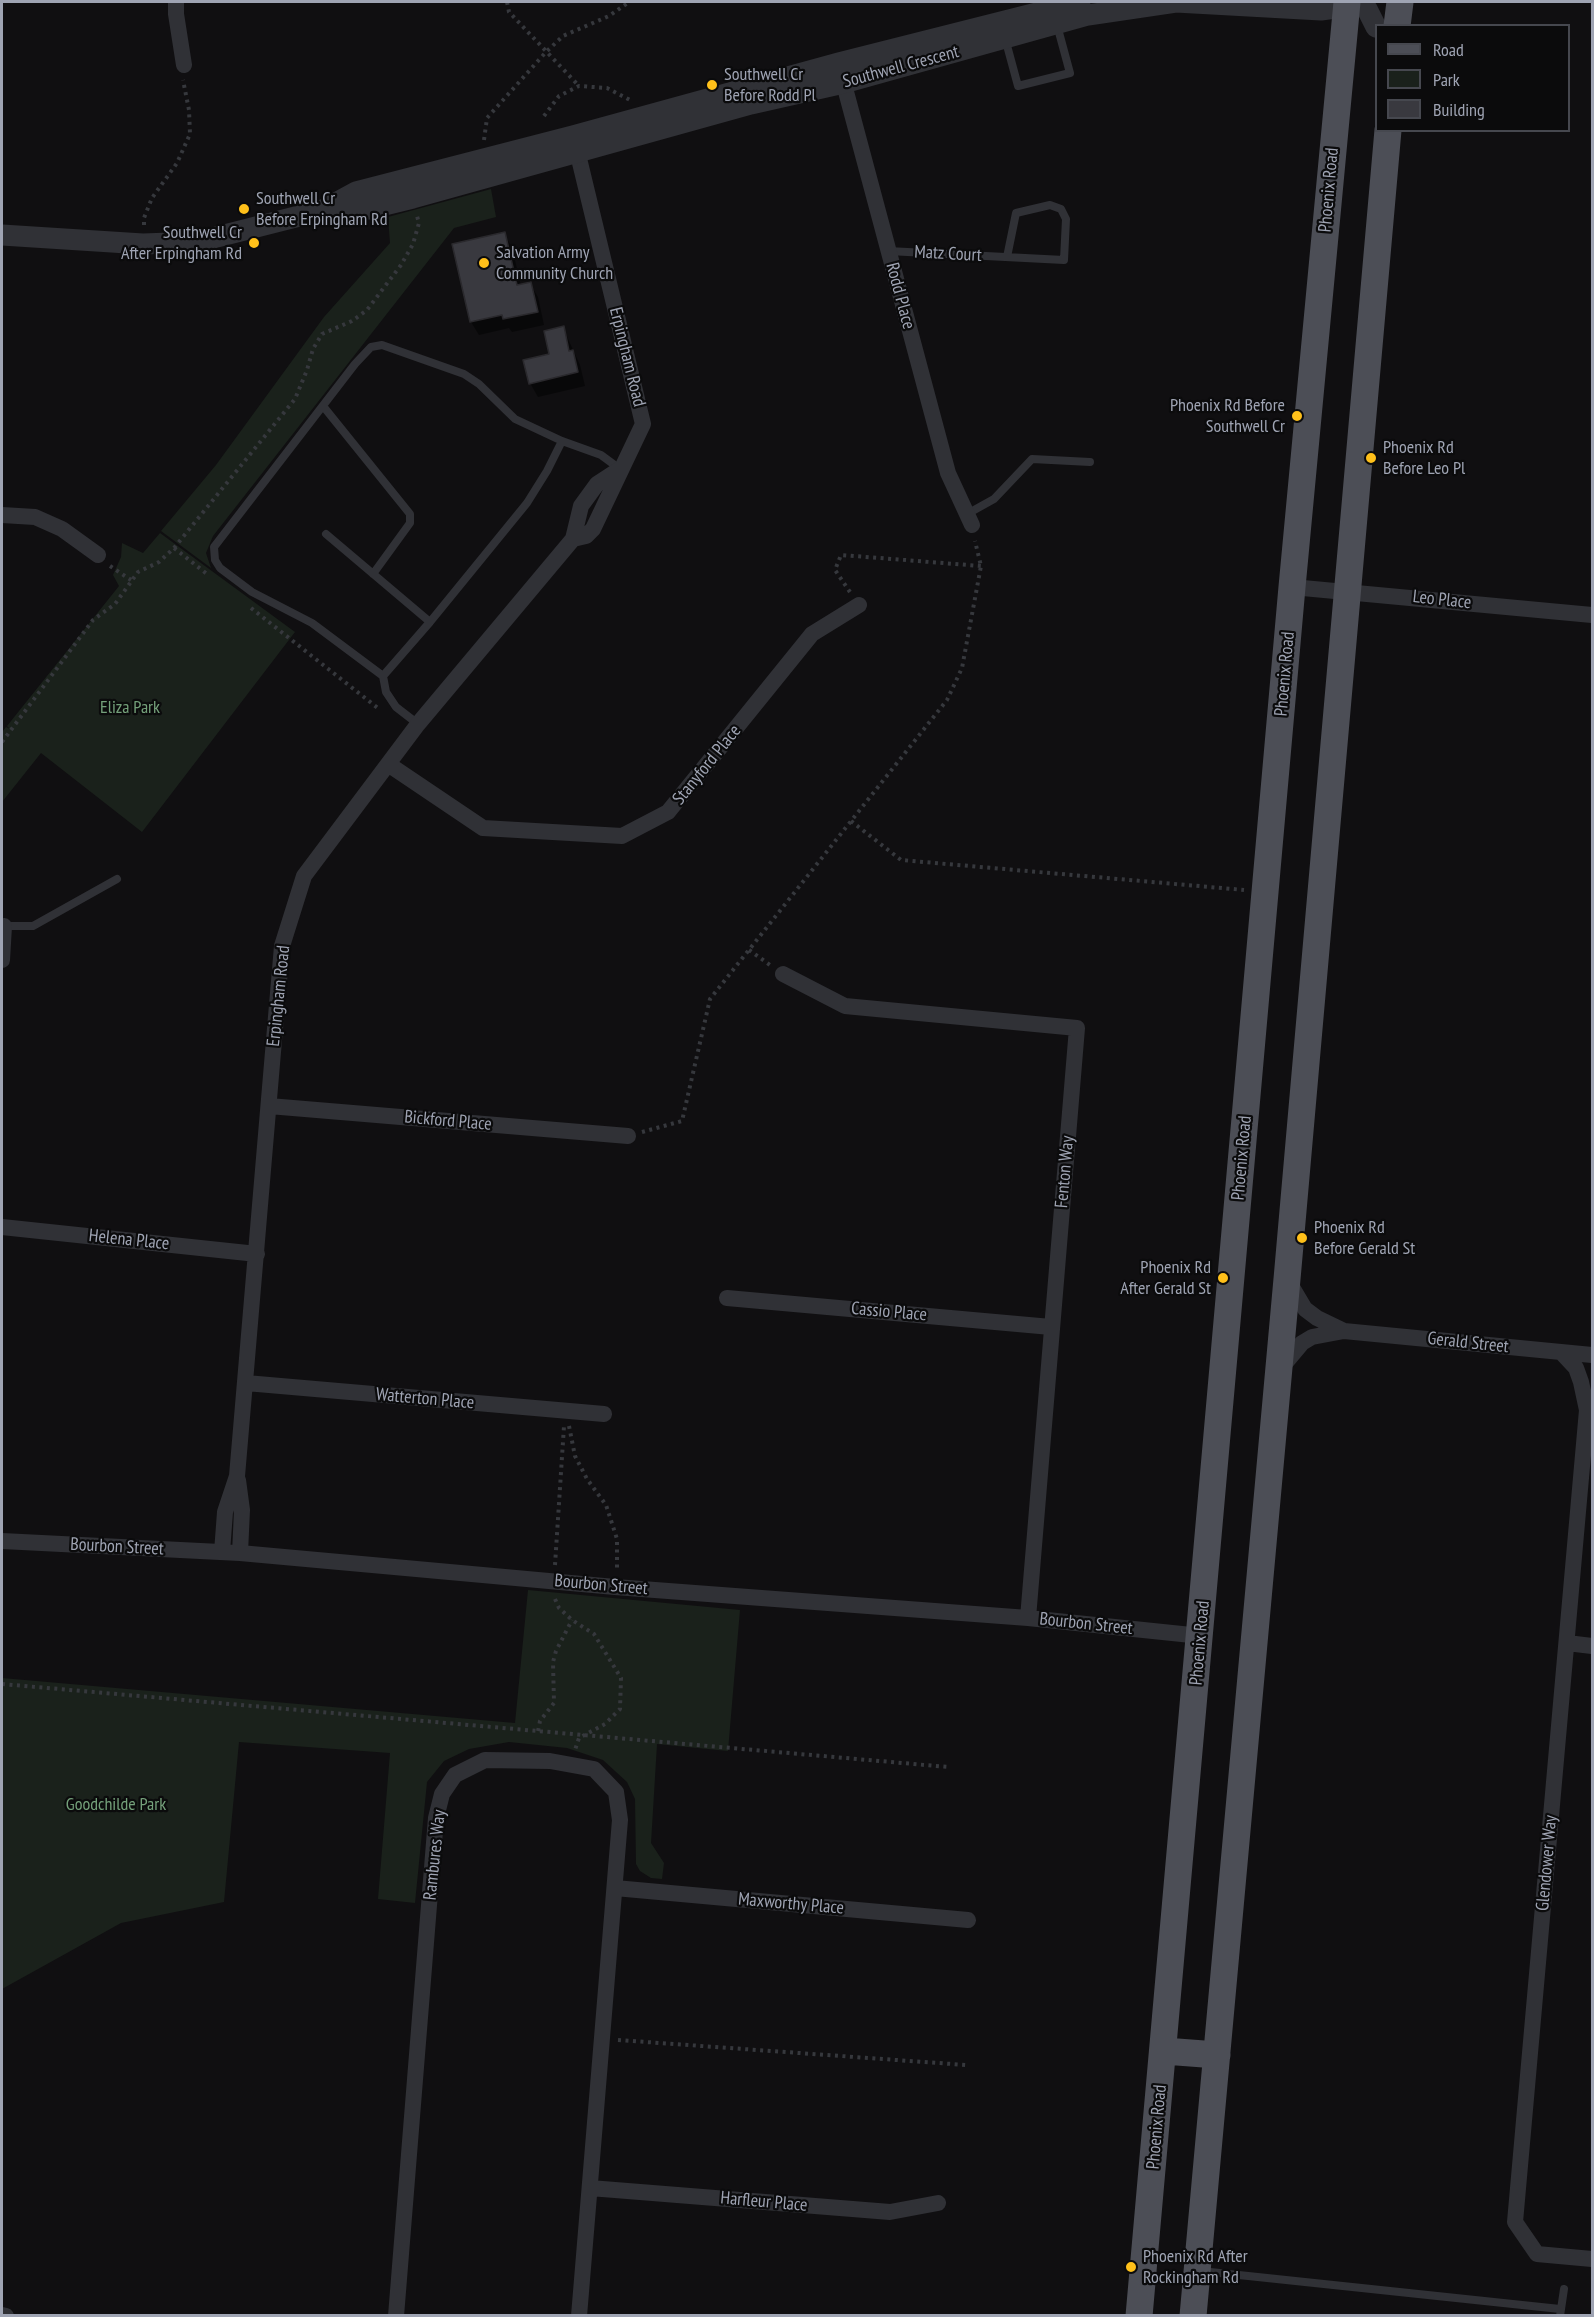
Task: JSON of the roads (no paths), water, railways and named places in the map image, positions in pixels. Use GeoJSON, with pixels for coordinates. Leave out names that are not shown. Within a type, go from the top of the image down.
{"type":"FeatureCollection","features":[{"type":"Feature","properties":{"kind":"main road","name":"Phoenix Road"},"geometry":{"type":"LineString","coordinates":[[1139,2316],[1201,1636],[1292,587],[1347,2]]}},
{"type":"Feature","properties":{"kind":"main road"},"geometry":{"type":"LineString","coordinates":[[1397,24],[1400,2]]}},
{"type":"Feature","properties":{"kind":"main road"},"geometry":{"type":"LineString","coordinates":[[1193,2316],[1388,132]]}},
{"type":"Feature","properties":{"kind":"main road"},"geometry":{"type":"LineString","coordinates":[[1164,2051],[1217,2055]]}},
{"type":"Feature","properties":{"kind":"street"},"geometry":{"type":"LineString","coordinates":[[177,2],[176,14],[184,65]]}},
{"type":"Feature","properties":{"kind":"street","name":"Southwell Crescent"},"geometry":{"type":"LineString","coordinates":[[2,235],[143,244],[197,242],[323,210],[356,192],[483,158],[575,144],[751,104],[842,73],[1084,6],[1176,2],[1321,10],[1335,8],[1342,2]]}},
{"type":"Feature","properties":{"kind":"street"},"geometry":{"type":"LineString","coordinates":[[1355,2],[1367,9],[1375,24]]}},
{"type":"Feature","properties":{"kind":"street","name":"Southwell Crescent"},"geometry":{"type":"LineString","coordinates":[[323,210],[360,211],[413,198],[575,144],[652,114],[1005,38],[1056,23],[1084,6]]}},
{"type":"Feature","properties":{"kind":"street","name":"Rodd Place"},"geometry":{"type":"LineString","coordinates":[[842,73],[948,473],[970,520]]}},
{"type":"Feature","properties":{"kind":"street","name":"Erpingham Road"},"geometry":{"type":"LineString","coordinates":[[222,1552],[225,1512],[237,1476],[282,946],[304,876],[418,724],[573,539],[581,506],[597,484],[620,469],[643,424],[575,144]]}},
{"type":"Feature","properties":{"kind":"street"},"geometry":{"type":"LineString","coordinates":[[2,515],[35,517],[62,529],[98,555]]}},
{"type":"Feature","properties":{"kind":"street","name":"Leo Place"},"geometry":{"type":"LineString","coordinates":[[1292,587],[1593,615]]}},
{"type":"Feature","properties":{"kind":"street","name":"Stanyford Place"},"geometry":{"type":"LineString","coordinates":[[388,764],[483,828],[622,836],[668,813],[812,634],[859,605]]}},
{"type":"Feature","properties":{"kind":"street"},"geometry":{"type":"LineString","coordinates":[[2,960],[4,926]]}},
{"type":"Feature","properties":{"kind":"street","name":"Fenton Way"},"geometry":{"type":"LineString","coordinates":[[783,974],[845,1006],[1077,1028],[1028,1618]]}},
{"type":"Feature","properties":{"kind":"street","name":"Bickford Place"},"geometry":{"type":"LineString","coordinates":[[269,1107],[628,1136]]}},
{"type":"Feature","properties":{"kind":"street","name":"Helena Place"},"geometry":{"type":"LineString","coordinates":[[2,1227],[257,1254]]}},
{"type":"Feature","properties":{"kind":"street","name":"Gerald Street"},"geometry":{"type":"LineString","coordinates":[[1287,1279],[1305,1309],[1317,1318],[1344,1331]]}},
{"type":"Feature","properties":{"kind":"street","name":"Cassio Place"},"geometry":{"type":"LineString","coordinates":[[727,1298],[1051,1327]]}},
{"type":"Feature","properties":{"kind":"street","name":"Gerald Street"},"geometry":{"type":"LineString","coordinates":[[1278,1371],[1302,1343],[1312,1337],[1344,1331],[1593,1355]]}},
{"type":"Feature","properties":{"kind":"street","name":"Glendower Way"},"geometry":{"type":"LineString","coordinates":[[1561,1352],[1576,1368],[1590,1404],[1515,2222],[1537,2254],[1593,2259]]}},
{"type":"Feature","properties":{"kind":"street","name":"Watterton Place"},"geometry":{"type":"LineString","coordinates":[[246,1383],[604,1414]]}},
{"type":"Feature","properties":{"kind":"street","name":"Erpingham Road"},"geometry":{"type":"LineString","coordinates":[[237,1476],[242,1510],[240,1553]]}},
{"type":"Feature","properties":{"kind":"street","name":"Bourbon Street"},"geometry":{"type":"LineString","coordinates":[[2,1541],[240,1553],[615,1587],[1028,1618],[1201,1636]]}},
{"type":"Feature","properties":{"kind":"street"},"geometry":{"type":"LineString","coordinates":[[1567,1643],[1593,1646]]}},
{"type":"Feature","properties":{"kind":"street","name":"Rambures Way"},"geometry":{"type":"LineString","coordinates":[[396,2316],[436,1818],[442,1794],[455,1775],[485,1760],[550,1761],[594,1769],[616,1792],[620,1820],[579,2316]]}},
{"type":"Feature","properties":{"kind":"street","name":"Maxworthy Place"},"geometry":{"type":"LineString","coordinates":[[615,1888],[968,1920]]}},
{"type":"Feature","properties":{"kind":"street","name":"Harfleur Place"},"geometry":{"type":"LineString","coordinates":[[590,2188],[890,2212],[938,2203]]}},
{"type":"Feature","properties":{"kind":"lane"},"geometry":{"type":"LineString","coordinates":[[1005,38],[1018,86],[1070,73],[1056,23]]}},
{"type":"Feature","properties":{"kind":"lane","name":"Matz Court"},"geometry":{"type":"LineString","coordinates":[[888,251],[1065,260],[1066,219],[1061,209],[1050,205],[1016,213],[1007,257]]}},
{"type":"Feature","properties":{"kind":"lane"},"geometry":{"type":"LineString","coordinates":[[418,724],[396,707],[386,692],[383,676],[312,623],[252,592],[220,568],[215,560],[214,547],[323,406],[371,347],[382,345],[464,374],[479,384],[515,419],[562,441],[601,455],[620,469]]}},
{"type":"Feature","properties":{"kind":"lane"},"geometry":{"type":"LineString","coordinates":[[323,406],[410,514],[410,523],[373,574]]}},
{"type":"Feature","properties":{"kind":"lane"},"geometry":{"type":"LineString","coordinates":[[383,676],[527,502],[548,471],[562,441]]}},
{"type":"Feature","properties":{"kind":"lane"},"geometry":{"type":"LineString","coordinates":[[970,520],[994,499],[1032,459],[1090,462]]}},
{"type":"Feature","properties":{"kind":"lane"},"geometry":{"type":"LineString","coordinates":[[326,534],[430,622]]}},
{"type":"Feature","properties":{"kind":"lane"},"geometry":{"type":"LineString","coordinates":[[4,926],[33,926],[117,879]]}},
{"type":"Feature","properties":{"kind":"lane"},"geometry":{"type":"LineString","coordinates":[[1197,2270],[1560,2312],[1564,2289]]}},
{"type":"Feature","properties":{"kind":"place","name":"Southwell Cr Before Rodd Pl"},"geometry":{"type":"Point","coordinates":[712,85]}},
{"type":"Feature","properties":{"kind":"place","name":"Southwell Cr Before Erpingham Rd"},"geometry":{"type":"Point","coordinates":[244,209]}},
{"type":"Feature","properties":{"kind":"place","name":"Southwell Cr After Erpingham Rd"},"geometry":{"type":"Point","coordinates":[254,243]}},
{"type":"Feature","properties":{"kind":"place","name":"Salvation Army Community Church"},"geometry":{"type":"Point","coordinates":[484,263]}},
{"type":"Feature","properties":{"kind":"place","name":"Phoenix Rd Before Southwell Cr"},"geometry":{"type":"Point","coordinates":[1297,416]}},
{"type":"Feature","properties":{"kind":"place","name":"Phoenix Rd Before Leo Pl"},"geometry":{"type":"Point","coordinates":[1371,458]}},
{"type":"Feature","properties":{"kind":"place","name":"Phoenix Rd Before Gerald St"},"geometry":{"type":"Point","coordinates":[1302,1238]}},
{"type":"Feature","properties":{"kind":"place","name":"Phoenix Rd After Gerald St"},"geometry":{"type":"Point","coordinates":[1223,1278]}},
{"type":"Feature","properties":{"kind":"place","name":"Phoenix Rd After Rockingham Rd"},"geometry":{"type":"Point","coordinates":[1131,2267]}},
{"type":"Feature","properties":{"kind":"park label","name":"Eliza Park"},"geometry":{"type":"Point","coordinates":[130,708]}},
{"type":"Feature","properties":{"kind":"park label","name":"Goodchilde Park"},"geometry":{"type":"Point","coordinates":[116,1805]}}]}
